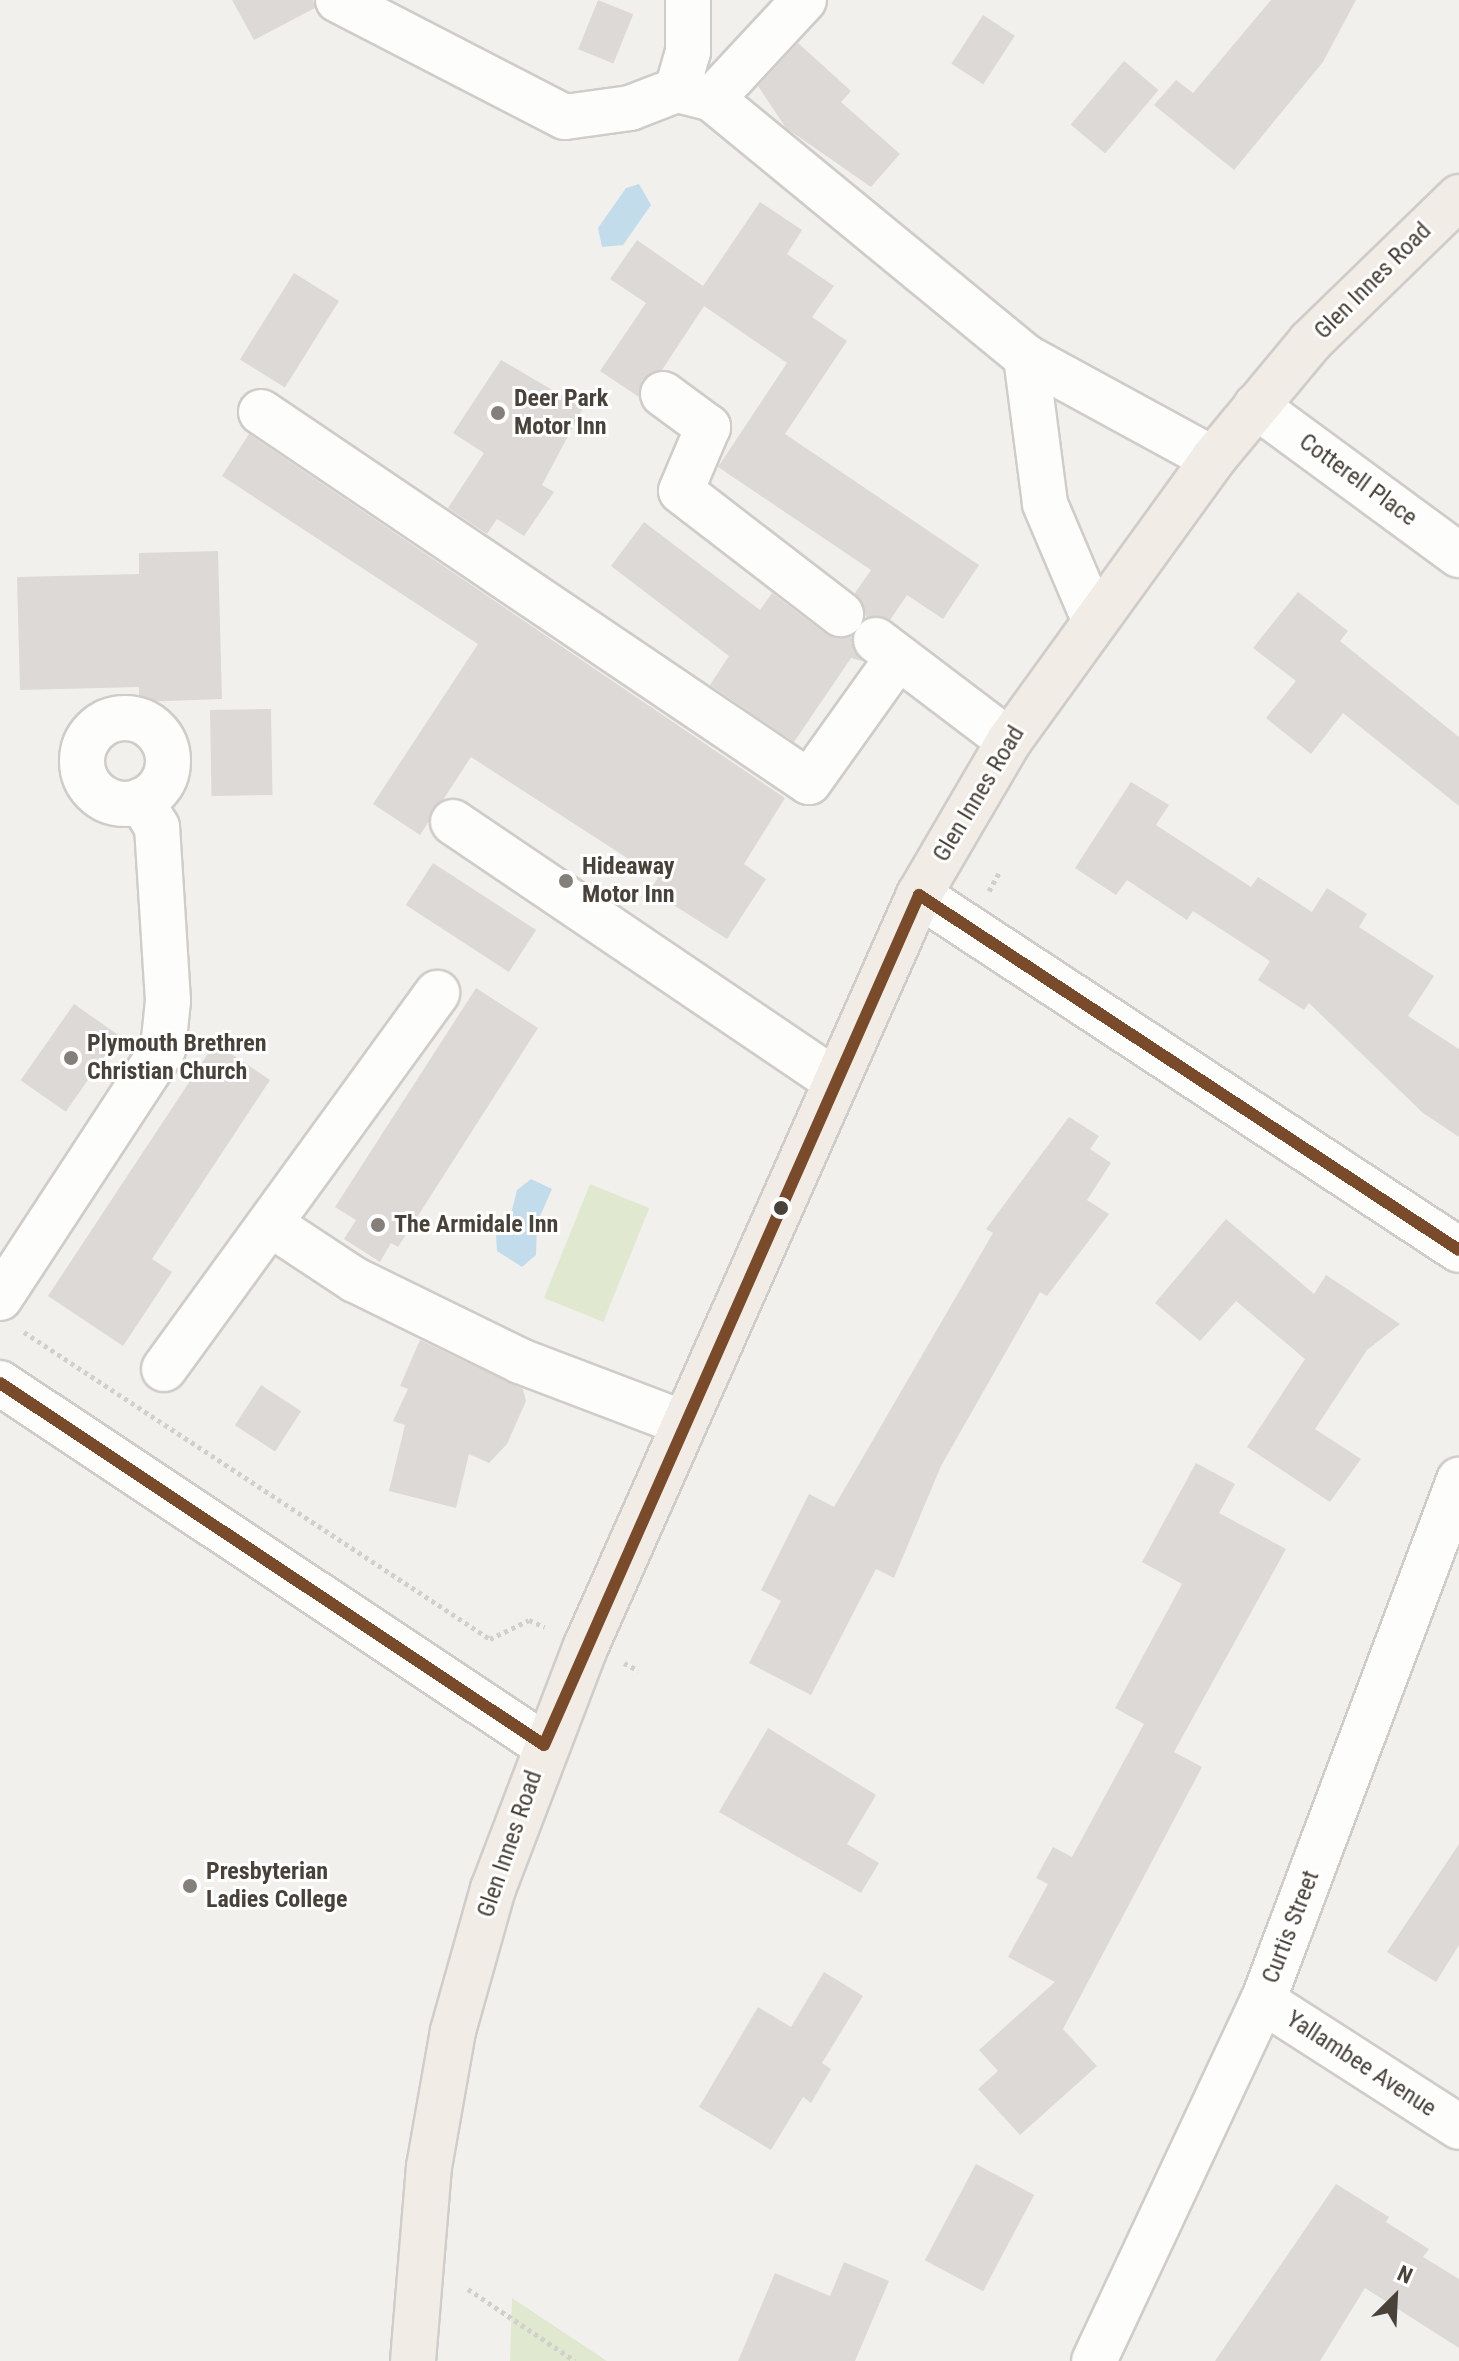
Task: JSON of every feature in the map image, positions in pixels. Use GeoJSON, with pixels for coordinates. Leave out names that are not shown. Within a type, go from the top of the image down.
{"type":"FeatureCollection","features":[{"type":"Feature","properties":{"kind":"main road","name":"Glen Innes Road"},"geometry":{"type":"LineString","coordinates":[[413,2361],[429,2167],[453,2031],[544,1745],[833,1079],[919,895],[1009,741],[1093,617],[1213,459],[1256,406],[1386,263],[1459,197]]}},
{"type":"Feature","properties":{"kind":"street"},"geometry":{"type":"LineString","coordinates":[[338,0],[565,117],[630,108],[694,94],[804,0]]}},
{"type":"Feature","properties":{"kind":"street"},"geometry":{"type":"LineString","coordinates":[[688,0],[688,52],[694,94],[1026,357],[1213,459]]}},
{"type":"Feature","properties":{"kind":"street"},"geometry":{"type":"LineString","coordinates":[[1026,357],[1045,504],[1093,617]]}},
{"type":"Feature","properties":{"kind":"street"},"geometry":{"type":"LineString","coordinates":[[663,394],[708,427],[681,491],[841,614]]}},
{"type":"Feature","properties":{"kind":"street","name":"Cotterell Place"},"geometry":{"type":"LineString","coordinates":[[1256,406],[1459,555]]}},
{"type":"Feature","properties":{"kind":"street"},"geometry":{"type":"LineString","coordinates":[[261,412],[809,782],[887,649],[1009,741]]}},
{"type":"Feature","properties":{"kind":"street"},"geometry":{"type":"LineString","coordinates":[[8,1312],[163,1049],[168,1001],[157,827],[141,801]]}},
{"type":"Feature","properties":{"kind":"street"},"geometry":{"type":"LineString","coordinates":[[453,822],[833,1079]]}},
{"type":"Feature","properties":{"kind":"street"},"geometry":{"type":"LineString","coordinates":[[919,895],[1459,1250]]}},
{"type":"Feature","properties":{"kind":"street"},"geometry":{"type":"LineString","coordinates":[[164,1369],[437,993]]}},
{"type":"Feature","properties":{"kind":"street"},"geometry":{"type":"LineString","coordinates":[[270,1224],[355,1280],[506,1354],[683,1423]]}},
{"type":"Feature","properties":{"kind":"street"},"geometry":{"type":"LineString","coordinates":[[0,1383],[544,1745]]}},
{"type":"Feature","properties":{"kind":"street","name":"Curtis Street"},"geometry":{"type":"LineString","coordinates":[[1094,2361],[1263,2001],[1459,1480]]}},
{"type":"Feature","properties":{"kind":"street","name":"Yallambee Avenue"},"geometry":{"type":"LineString","coordinates":[[1263,2001],[1459,2127]]}},
{"type":"Feature","properties":{"kind":"path"},"geometry":{"type":"LineString","coordinates":[[8,1312],[490,1639],[529,1620],[545,1627]]}},
{"type":"Feature","properties":{"kind":"path"},"geometry":{"type":"LineString","coordinates":[[623,1663],[638,1670]]}},
{"type":"Feature","properties":{"kind":"path"},"geometry":{"type":"LineString","coordinates":[[468,2289],[575,2361]]}},
{"type":"Feature","properties":{"kind":"green space"},"geometry":{"type":"Polygon","coordinates":[[[590,1184],[649,1208],[603,1322],[544,1298],[590,1184]]]}},
{"type":"Feature","properties":{"kind":"green space"},"geometry":{"type":"Polygon","coordinates":[[[512,2298],[607,2361],[510,2361],[512,2298]]]}},
{"type":"Feature","properties":{"kind":"water"},"geometry":{"type":"Polygon","coordinates":[[[639,184],[651,205],[623,245],[602,247],[598,228],[626,188],[639,184]]]}},
{"type":"Feature","properties":{"kind":"water"},"geometry":{"type":"Polygon","coordinates":[[[531,1179],[552,1189],[537,1223],[536,1255],[522,1267],[497,1251],[496,1235],[509,1222],[517,1190],[531,1179]]]}},
{"type":"Feature","properties":{"kind":"building"},"geometry":{"type":"Polygon","coordinates":[[[232,0],[313,0],[315,8],[254,40],[232,0]]]}},
{"type":"Feature","properties":{"kind":"building"},"geometry":{"type":"Polygon","coordinates":[[[598,0],[633,14],[613,63],[578,49],[598,0]]]}},
{"type":"Feature","properties":{"kind":"building"},"geometry":{"type":"Polygon","coordinates":[[[1271,0],[1356,0],[1323,62],[1234,170],[1154,105],[1176,80],[1193,93],[1271,0]]]}},
{"type":"Feature","properties":{"kind":"building"},"geometry":{"type":"Polygon","coordinates":[[[983,15],[1015,36],[983,84],[951,64],[983,15]]]}},
{"type":"Feature","properties":{"kind":"building"},"geometry":{"type":"Polygon","coordinates":[[[798,43],[851,91],[841,102],[900,154],[871,187],[786,128],[758,86],[798,43]]]}},
{"type":"Feature","properties":{"kind":"building"},"geometry":{"type":"Polygon","coordinates":[[[1124,61],[1158,90],[1105,154],[1071,125],[1124,61]]]}},
{"type":"Feature","properties":{"kind":"building"},"geometry":{"type":"Polygon","coordinates":[[[760,202],[802,230],[787,254],[834,286],[812,317],[847,341],[785,434],[979,565],[943,619],[907,595],[890,620],[866,617],[855,593],[871,570],[718,467],[787,363],[704,306],[662,370],[642,380],[639,397],[600,371],[646,303],[610,279],[637,240],[703,286],[760,202]]]}},
{"type":"Feature","properties":{"kind":"building"},"geometry":{"type":"Polygon","coordinates":[[[294,273],[339,301],[285,388],[240,360],[294,273]]]}},
{"type":"Feature","properties":{"kind":"building"},"geometry":{"type":"Polygon","coordinates":[[[501,360],[583,408],[542,485],[554,492],[524,536],[497,519],[487,534],[448,508],[484,453],[453,433],[501,360]]]}},
{"type":"Feature","properties":{"kind":"building"},"geometry":{"type":"Polygon","coordinates":[[[249,434],[785,798],[744,864],[766,879],[727,939],[650,890],[658,878],[471,757],[420,835],[373,804],[478,644],[222,476],[249,434]]]}},
{"type":"Feature","properties":{"kind":"building"},"geometry":{"type":"Polygon","coordinates":[[[644,522],[760,610],[772,593],[826,634],[851,637],[862,661],[851,658],[794,742],[710,685],[729,656],[611,566],[644,522]]]}},
{"type":"Feature","properties":{"kind":"building"},"geometry":{"type":"Polygon","coordinates":[[[218,551],[222,699],[139,702],[139,687],[20,690],[17,577],[139,574],[139,553],[218,551]]]}},
{"type":"Feature","properties":{"kind":"building"},"geometry":{"type":"Polygon","coordinates":[[[1298,592],[1348,631],[1340,641],[1459,737],[1459,806],[1343,713],[1311,754],[1266,718],[1296,681],[1253,648],[1298,592]]]}},
{"type":"Feature","properties":{"kind":"building"},"geometry":{"type":"Polygon","coordinates":[[[271,709],[273,795],[212,796],[210,710],[271,709]]]}},
{"type":"Feature","properties":{"kind":"building"},"geometry":{"type":"Polygon","coordinates":[[[1131,782],[1169,805],[1156,825],[1251,887],[1258,877],[1312,912],[1327,888],[1367,914],[1359,927],[1434,976],[1408,1016],[1459,1049],[1459,1137],[1423,1113],[1309,1003],[1304,1010],[1258,980],[1270,961],[1193,911],[1187,920],[1127,880],[1116,895],[1075,868],[1131,782]]]}},
{"type":"Feature","properties":{"kind":"building"},"geometry":{"type":"Polygon","coordinates":[[[433,863],[536,930],[509,972],[406,905],[433,863]]]}},
{"type":"Feature","properties":{"kind":"building"},"geometry":{"type":"Polygon","coordinates":[[[476,988],[538,1028],[398,1247],[391,1243],[380,1262],[344,1239],[356,1220],[335,1207],[476,988]]]}},
{"type":"Feature","properties":{"kind":"building","name":"Plymouth Brethren Christian Church"},"geometry":{"type":"Polygon","coordinates":[[[74,1004],[119,1036],[66,1112],[21,1080],[74,1004]]]}},
{"type":"Feature","properties":{"kind":"building"},"geometry":{"type":"Polygon","coordinates":[[[215,1043],[270,1080],[152,1259],[172,1272],[123,1346],[48,1296],[215,1043]]]}},
{"type":"Feature","properties":{"kind":"building"},"geometry":{"type":"Polygon","coordinates":[[[1069,1117],[1099,1136],[1090,1149],[1111,1163],[1087,1200],[1109,1214],[1047,1296],[1040,1292],[941,1466],[894,1578],[876,1569],[811,1695],[749,1663],[781,1601],[761,1590],[809,1494],[834,1507],[993,1233],[986,1229],[1069,1117]]]}},
{"type":"Feature","properties":{"kind":"building"},"geometry":{"type":"Polygon","coordinates":[[[1226,1219],[1314,1294],[1326,1275],[1400,1324],[1367,1350],[1315,1429],[1361,1459],[1330,1502],[1247,1447],[1305,1359],[1236,1301],[1200,1341],[1155,1303],[1226,1219]]]}},
{"type":"Feature","properties":{"kind":"building"},"geometry":{"type":"Polygon","coordinates":[[[420,1340],[523,1389],[526,1401],[507,1444],[489,1463],[469,1454],[456,1508],[389,1491],[405,1425],[393,1421],[408,1389],[400,1386],[420,1340]]]}},
{"type":"Feature","properties":{"kind":"building"},"geometry":{"type":"Polygon","coordinates":[[[261,1385],[301,1411],[275,1451],[235,1425],[261,1385]]]}},
{"type":"Feature","properties":{"kind":"building"},"geometry":{"type":"Polygon","coordinates":[[[1196,1463],[1235,1484],[1219,1513],[1286,1549],[1174,1752],[1202,1767],[1063,2029],[1097,2066],[1020,2135],[978,2089],[998,2071],[979,2050],[1055,1982],[1008,1957],[1048,1884],[1036,1878],[1053,1847],[1072,1857],[1144,1724],[1115,1708],[1182,1584],[1142,1562],[1196,1463]]]}},
{"type":"Feature","properties":{"kind":"building"},"geometry":{"type":"Polygon","coordinates":[[[768,1728],[876,1795],[847,1844],[879,1863],[861,1893],[719,1812],[768,1728]]]}},
{"type":"Feature","properties":{"kind":"building"},"geometry":{"type":"Polygon","coordinates":[[[1459,1844],[1459,1945],[1436,1982],[1387,1952],[1459,1844]]]}},
{"type":"Feature","properties":{"kind":"building"},"geometry":{"type":"Polygon","coordinates":[[[824,1972],[863,1996],[822,2063],[831,2069],[811,2103],[803,2097],[771,2150],[699,2107],[758,2007],[791,2027],[824,1972]]]}},
{"type":"Feature","properties":{"kind":"building"},"geometry":{"type":"Polygon","coordinates":[[[976,2164],[1034,2195],[983,2291],[925,2260],[976,2164]]]}},
{"type":"Feature","properties":{"kind":"building"},"geometry":{"type":"Polygon","coordinates":[[[1336,2184],[1389,2217],[1386,2222],[1429,2249],[1423,2257],[1459,2279],[1459,2348],[1365,2288],[1320,2361],[1215,2361],[1336,2184]]]}},
{"type":"Feature","properties":{"kind":"building"},"geometry":{"type":"Polygon","coordinates":[[[844,2262],[889,2281],[855,2361],[738,2361],[775,2273],[830,2296],[844,2262]]]}},
{"type":"Feature","properties":{"kind":"transit line"},"geometry":{"type":"LineString","coordinates":[[0,1383],[544,1745],[919,895],[1459,1250]]}},
{"type":"Feature","properties":{"kind":"place","name":"Deer Park Motor Inn"},"geometry":{"type":"Point","coordinates":[498,413]}},
{"type":"Feature","properties":{"kind":"place","name":"Hideaway Motor Inn"},"geometry":{"type":"Point","coordinates":[566,881]}},
{"type":"Feature","properties":{"kind":"place","name":"Plymouth Brethren Christian Church"},"geometry":{"type":"Point","coordinates":[71,1058]}},
{"type":"Feature","properties":{"kind":"place","name":"The Armidale Inn"},"geometry":{"type":"Point","coordinates":[378,1225]}},
{"type":"Feature","properties":{"kind":"place","name":"Presbyterian Ladies College"},"geometry":{"type":"Point","coordinates":[190,1886]}}]}
